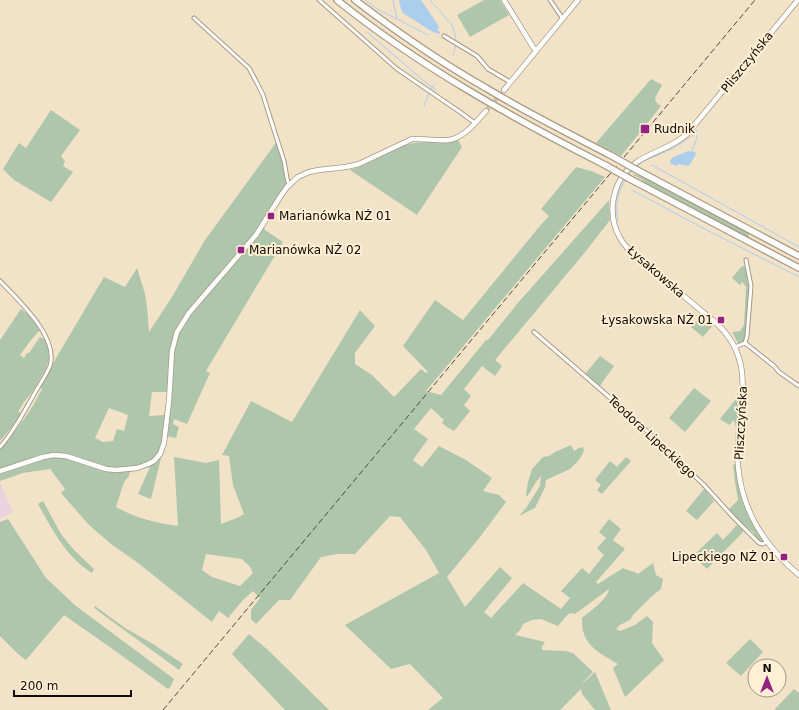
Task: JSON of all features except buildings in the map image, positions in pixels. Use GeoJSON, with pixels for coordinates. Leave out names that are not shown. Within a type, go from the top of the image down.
{"type":"FeatureCollection","features":[{"type":"Feature","properties":{"kind":"highway"},"geometry":{"type":"LineString","coordinates":[[337,0],[390,40],[447,78],[514,117],[799,268]]}},
{"type":"Feature","properties":{"kind":"highway"},"geometry":{"type":"LineString","coordinates":[[355,0],[401,34],[464,76],[799,256]]}},
{"type":"Feature","properties":{"kind":"street"},"geometry":{"type":"LineString","coordinates":[[319,0],[390,64],[475,124]]}},
{"type":"Feature","properties":{"kind":"street"},"geometry":{"type":"LineString","coordinates":[[504,0],[536,51]]}},
{"type":"Feature","properties":{"kind":"street"},"geometry":{"type":"LineString","coordinates":[[550,0],[563,19]]}},
{"type":"Feature","properties":{"kind":"street"},"geometry":{"type":"LineString","coordinates":[[504,90],[578,0]]}},
{"type":"Feature","properties":{"kind":"street","name":"Pliszczyńska"},"geometry":{"type":"LineString","coordinates":[[696,123],[798,0]]}},
{"type":"Feature","properties":{"kind":"street"},"geometry":{"type":"LineString","coordinates":[[194,18],[249,68],[252,73],[263,95],[284,161],[288,182],[290,184]]}},
{"type":"Feature","properties":{"kind":"street"},"geometry":{"type":"LineString","coordinates":[[444,36],[477,56],[488,69],[510,82]]}},
{"type":"Feature","properties":{"kind":"street"},"geometry":{"type":"LineString","coordinates":[[0,471],[43,457],[54,455],[66,456],[102,468],[116,470],[142,467],[153,462],[162,452],[164,444],[170,394],[172,350],[177,332],[189,313],[256,235],[290,184],[300,176],[312,172],[362,163],[412,139],[453,139],[464,134],[486,111]]}},
{"type":"Feature","properties":{"kind":"street","name":"Łysakowska"},"geometry":{"type":"LineString","coordinates":[[696,123],[687,134],[676,142],[640,160],[626,172],[614,196],[612,206],[613,220],[619,236],[626,247],[719,325],[730,338],[735,347]]}},
{"type":"Feature","properties":{"kind":"street"},"geometry":{"type":"LineString","coordinates":[[745,343],[748,330],[751,286],[746,260]]}},
{"type":"Feature","properties":{"kind":"street"},"geometry":{"type":"LineString","coordinates":[[0,281],[35,319],[47,341],[51,355],[48,371],[9,437],[0,447]]}},
{"type":"Feature","properties":{"kind":"street","name":"Teodora Lipeckiego"},"geometry":{"type":"LineString","coordinates":[[534,332],[630,415],[704,485],[734,518],[760,543],[763,544],[766,542]]}},
{"type":"Feature","properties":{"kind":"street"},"geometry":{"type":"LineString","coordinates":[[735,347],[745,343]]}},
{"type":"Feature","properties":{"kind":"street"},"geometry":{"type":"LineString","coordinates":[[745,343],[774,366],[779,372],[799,386]]}},
{"type":"Feature","properties":{"kind":"street","name":"Pliszczyńska"},"geometry":{"type":"LineString","coordinates":[[735,347],[741,363],[743,379],[738,448],[738,466],[743,491],[750,512],[766,542],[779,557],[799,575]]}},
{"type":"Feature","properties":{"kind":"shaded area"},"geometry":{"type":"Polygon","coordinates":[[[0,482],[13,512],[0,519],[0,482]]]}},
{"type":"Feature","properties":{"kind":"green space"},"geometry":{"type":"Polygon","coordinates":[[[484,0],[500,0],[509,15],[470,37],[457,15],[484,0]]]}},
{"type":"Feature","properties":{"kind":"green space"},"geometry":{"type":"Polygon","coordinates":[[[651,79],[662,85],[655,98],[656,102],[661,106],[621,156],[596,143],[651,79]]]}},
{"type":"Feature","properties":{"kind":"green space"},"geometry":{"type":"Polygon","coordinates":[[[51,110],[80,130],[61,156],[65,161],[63,166],[73,172],[51,202],[14,180],[3,169],[19,143],[26,148],[51,110]]]}},
{"type":"Feature","properties":{"kind":"green space"},"geometry":{"type":"Polygon","coordinates":[[[278,140],[285,160],[291,186],[264,227],[265,230],[283,242],[206,371],[210,373],[187,424],[174,419],[173,424],[179,427],[176,438],[166,436],[165,449],[161,458],[151,499],[138,494],[150,467],[130,472],[129,476],[124,482],[116,507],[146,520],[178,526],[174,457],[206,463],[219,460],[221,524],[244,514],[233,485],[229,456],[222,455],[251,401],[292,422],[360,310],[375,326],[355,353],[355,364],[372,375],[394,397],[421,369],[426,373],[428,372],[403,346],[435,300],[463,320],[549,216],[541,209],[576,167],[605,177],[426,391],[441,395],[517,304],[609,200],[610,220],[495,360],[502,366],[495,376],[482,366],[464,389],[471,396],[464,405],[470,411],[454,431],[442,423],[444,420],[431,408],[414,429],[428,439],[413,460],[422,467],[439,446],[466,460],[492,478],[483,491],[499,495],[506,502],[480,537],[447,577],[465,607],[500,567],[512,578],[484,612],[491,618],[523,583],[561,609],[570,598],[561,591],[582,568],[589,574],[604,555],[597,548],[606,538],[599,532],[609,519],[621,529],[613,540],[625,549],[596,582],[598,584],[623,568],[638,574],[653,563],[656,575],[663,579],[661,589],[633,615],[630,620],[620,625],[616,629],[620,631],[635,625],[647,616],[653,622],[652,643],[664,660],[625,697],[613,668],[618,664],[589,644],[582,628],[582,618],[602,601],[609,589],[575,614],[568,614],[558,626],[541,619],[532,620],[523,624],[515,635],[545,642],[542,650],[566,651],[573,653],[593,672],[583,683],[595,672],[611,710],[595,710],[582,694],[581,689],[560,710],[428,710],[443,698],[410,664],[391,669],[345,625],[439,573],[426,550],[400,517],[390,516],[355,554],[337,554],[321,557],[290,600],[279,600],[256,624],[251,619],[251,610],[260,598],[253,591],[243,600],[228,618],[219,611],[212,622],[138,563],[111,544],[89,525],[61,493],[65,489],[50,469],[23,473],[0,481],[0,448],[29,412],[42,389],[39,387],[104,277],[125,287],[137,268],[145,294],[149,332],[172,297],[205,240],[278,140]],[[152,392],[149,416],[164,415],[166,403],[170,403],[171,392],[152,392]],[[109,408],[95,438],[103,442],[113,441],[117,429],[124,431],[128,415],[109,408]],[[206,554],[202,570],[212,577],[240,586],[253,573],[250,567],[242,559],[206,554]]]}},
{"type":"Feature","properties":{"kind":"green space"},"geometry":{"type":"Polygon","coordinates":[[[458,140],[462,147],[417,215],[350,170],[409,144],[458,140]]]}},
{"type":"Feature","properties":{"kind":"green space"},"geometry":{"type":"Polygon","coordinates":[[[634,174],[649,179],[750,232],[748,238],[646,184],[641,179],[633,175],[634,174]]]}},
{"type":"Feature","properties":{"kind":"green space"},"geometry":{"type":"Polygon","coordinates":[[[742,266],[745,267],[747,274],[749,299],[745,339],[743,342],[738,343],[732,332],[740,331],[744,325],[746,287],[742,282],[740,285],[732,278],[742,266]]]}},
{"type":"Feature","properties":{"kind":"green space"},"geometry":{"type":"Polygon","coordinates":[[[21,309],[33,318],[40,330],[20,355],[24,358],[40,337],[44,339],[48,346],[49,359],[46,368],[33,391],[18,412],[21,413],[0,441],[0,340],[21,309]]]}},
{"type":"Feature","properties":{"kind":"green space"},"geometry":{"type":"Polygon","coordinates":[[[701,313],[714,324],[703,337],[691,327],[700,317],[698,315],[701,313]]]}},
{"type":"Feature","properties":{"kind":"green space"},"geometry":{"type":"Polygon","coordinates":[[[600,356],[614,366],[599,387],[585,374],[600,356]]]}},
{"type":"Feature","properties":{"kind":"green space"},"geometry":{"type":"Polygon","coordinates":[[[694,388],[711,401],[685,432],[669,418],[694,388]]]}},
{"type":"Feature","properties":{"kind":"green space"},"geometry":{"type":"Polygon","coordinates":[[[736,399],[739,399],[738,427],[736,428],[734,420],[729,425],[720,419],[736,399]]]}},
{"type":"Feature","properties":{"kind":"green space"},"geometry":{"type":"Polygon","coordinates":[[[571,445],[574,451],[583,447],[584,451],[579,460],[570,469],[546,480],[545,487],[535,508],[519,516],[540,486],[541,476],[527,497],[528,482],[532,469],[543,457],[549,456],[571,445]]]}},
{"type":"Feature","properties":{"kind":"green space"},"geometry":{"type":"Polygon","coordinates":[[[626,457],[631,461],[602,494],[597,490],[601,485],[595,480],[610,461],[617,467],[626,457]]]}},
{"type":"Feature","properties":{"kind":"green space"},"geometry":{"type":"Polygon","coordinates":[[[736,464],[749,515],[763,541],[758,540],[753,532],[743,525],[728,510],[738,500],[733,465],[736,464]]]}},
{"type":"Feature","properties":{"kind":"green space"},"geometry":{"type":"Polygon","coordinates":[[[704,489],[714,501],[697,520],[686,511],[704,489]]]}},
{"type":"Feature","properties":{"kind":"green space"},"geometry":{"type":"Polygon","coordinates":[[[43,501],[61,534],[74,550],[94,569],[92,573],[75,559],[60,542],[38,504],[43,501]]]}},
{"type":"Feature","properties":{"kind":"green space"},"geometry":{"type":"Polygon","coordinates":[[[8,519],[46,578],[76,606],[174,679],[168,689],[64,615],[26,660],[0,636],[0,522],[8,519]]]}},
{"type":"Feature","properties":{"kind":"green space"},"geometry":{"type":"Polygon","coordinates":[[[737,525],[744,531],[707,569],[693,556],[717,533],[723,540],[737,525]]]}},
{"type":"Feature","properties":{"kind":"green space"},"geometry":{"type":"Polygon","coordinates":[[[95,606],[125,628],[183,664],[179,670],[94,608],[95,606]]]}},
{"type":"Feature","properties":{"kind":"green space"},"geometry":{"type":"Polygon","coordinates":[[[249,634],[268,650],[329,710],[285,710],[232,654],[249,634]]]}},
{"type":"Feature","properties":{"kind":"green space"},"geometry":{"type":"Polygon","coordinates":[[[750,639],[763,652],[758,658],[747,658],[747,669],[741,676],[726,663],[750,639]]]}},
{"type":"Feature","properties":{"kind":"green space"},"geometry":{"type":"Polygon","coordinates":[[[794,689],[799,693],[799,710],[774,710],[787,698],[794,689]]]}},
{"type":"Feature","properties":{"kind":"water"},"geometry":{"type":"Polygon","coordinates":[[[399,0],[421,0],[438,25],[439,28],[437,30],[440,32],[439,34],[431,31],[403,13],[399,0]]]}},
{"type":"Feature","properties":{"kind":"water"},"geometry":{"type":"Polygon","coordinates":[[[688,151],[695,152],[696,154],[689,166],[678,164],[677,166],[671,164],[670,161],[672,158],[688,151]]]}},
{"type":"Feature","properties":{"kind":"waterway"},"geometry":{"type":"LineString","coordinates":[[365,0],[377,9],[428,35]]}},
{"type":"Feature","properties":{"kind":"waterway"},"geometry":{"type":"LineString","coordinates":[[393,0],[397,19]]}},
{"type":"Feature","properties":{"kind":"waterway"},"geometry":{"type":"LineString","coordinates":[[430,0],[452,25],[456,40]]}},
{"type":"Feature","properties":{"kind":"waterway"},"geometry":{"type":"LineString","coordinates":[[367,32],[436,90]]}},
{"type":"Feature","properties":{"kind":"waterway"},"geometry":{"type":"LineString","coordinates":[[453,55],[456,45]]}},
{"type":"Feature","properties":{"kind":"waterway"},"geometry":{"type":"LineString","coordinates":[[431,89],[434,85]]}},
{"type":"Feature","properties":{"kind":"waterway"},"geometry":{"type":"LineString","coordinates":[[424,106],[429,93]]}},
{"type":"Feature","properties":{"kind":"waterway"},"geometry":{"type":"LineString","coordinates":[[692,151],[697,138],[697,130]]}},
{"type":"Feature","properties":{"kind":"waterway"},"geometry":{"type":"LineString","coordinates":[[636,167],[644,161],[674,148],[696,133]]}},
{"type":"Feature","properties":{"kind":"waterway"},"geometry":{"type":"LineString","coordinates":[[652,165],[799,247]]}},
{"type":"Feature","properties":{"kind":"waterway"},"geometry":{"type":"LineString","coordinates":[[627,176],[632,171]]}},
{"type":"Feature","properties":{"kind":"waterway"},"geometry":{"type":"LineString","coordinates":[[618,221],[618,199],[626,179]]}},
{"type":"Feature","properties":{"kind":"waterway"},"geometry":{"type":"LineString","coordinates":[[632,190],[799,277]]}},
{"type":"Feature","properties":{"kind":"tunnel"},"geometry":{"type":"LineString","coordinates":[[486,111],[504,90]]}},
{"type":"Feature","properties":{"kind":"railway"},"geometry":{"type":"LineString","coordinates":[[163,710],[755,0]]}},
{"type":"Feature","properties":{"kind":"place","name":"Rudnik"},"geometry":{"type":"Point","coordinates":[645,129]}},
{"type":"Feature","properties":{"kind":"place","name":"Marianówka NŻ 01"},"geometry":{"type":"Point","coordinates":[271,216]}},
{"type":"Feature","properties":{"kind":"place","name":"Marianówka NŻ 02"},"geometry":{"type":"Point","coordinates":[241,250]}},
{"type":"Feature","properties":{"kind":"place","name":"Łysakowska NŻ 01"},"geometry":{"type":"Point","coordinates":[721,320]}},
{"type":"Feature","properties":{"kind":"place","name":"Lipeckiego NŻ 01"},"geometry":{"type":"Point","coordinates":[784,557]}}]}
